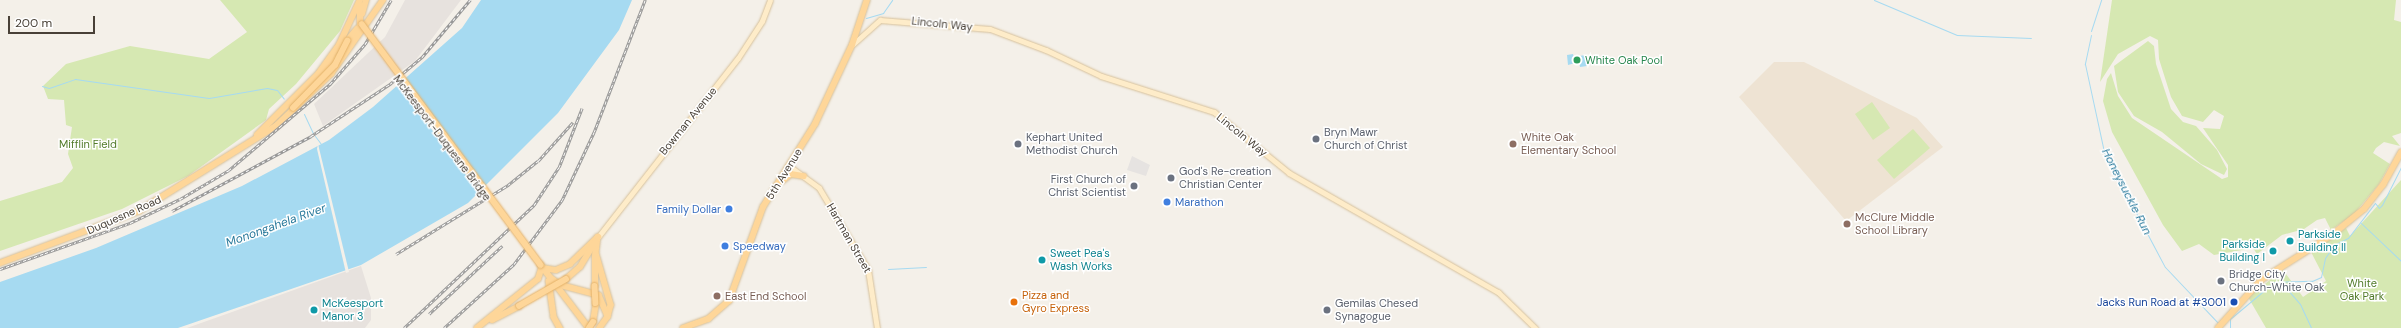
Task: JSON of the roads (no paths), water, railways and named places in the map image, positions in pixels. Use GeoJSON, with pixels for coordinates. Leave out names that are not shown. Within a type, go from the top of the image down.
{"type":"FeatureCollection","features":[{"type":"Feature","properties":{"kind":"main road","name":"McKeesport-Duquesne Bridge"},"geometry":{"type":"LineString","coordinates":[[361,0],[360,26],[363,33],[541,267]]}},
{"type":"Feature","properties":{"kind":"main road"},"geometry":{"type":"LineString","coordinates":[[297,98],[338,45],[361,0]]}},
{"type":"Feature","properties":{"kind":"main road"},"geometry":{"type":"LineString","coordinates":[[294,109],[335,65],[347,41],[360,26],[366,0]]}},
{"type":"Feature","properties":{"kind":"main road"},"geometry":{"type":"LineString","coordinates":[[238,150],[297,98],[355,39],[382,0]]}},
{"type":"Feature","properties":{"kind":"main road"},"geometry":{"type":"LineString","coordinates":[[238,150],[264,135],[331,74],[382,0]]}},
{"type":"Feature","properties":{"kind":"main road","name":"Bowman Avenue"},"geometry":{"type":"LineString","coordinates":[[598,237],[738,58],[762,20],[770,0]]}},
{"type":"Feature","properties":{"kind":"main road","name":"5th Avenue"},"geometry":{"type":"LineString","coordinates":[[719,312],[735,288],[764,207],[814,125],[852,45],[867,0]]}},
{"type":"Feature","properties":{"kind":"main road","name":"Lincoln Way"},"geometry":{"type":"LineString","coordinates":[[852,45],[880,20],[990,29],[1046,50],[1101,76],[1214,112],[1289,173],[1498,292],[1534,328]]}},
{"type":"Feature","properties":{"kind":"main road","name":"McKeesport-Duquesne Bridge"},"geometry":{"type":"LineString","coordinates":[[360,26],[541,267]]}},
{"type":"Feature","properties":{"kind":"main road","name":"Duquesne Road"},"geometry":{"type":"LineString","coordinates":[[0,263],[140,211],[238,150]]}},
{"type":"Feature","properties":{"kind":"main road"},"geometry":{"type":"LineString","coordinates":[[2218,328],[2261,280],[2332,235],[2364,209],[2384,185],[2401,153]]}},
{"type":"Feature","properties":{"kind":"main road","name":"Hartman Street"},"geometry":{"type":"LineString","coordinates":[[789,166],[819,188],[868,270],[877,328]]}},
{"type":"Feature","properties":{"kind":"main road"},"geometry":{"type":"LineString","coordinates":[[777,185],[791,174],[804,176]]}},
{"type":"Feature","properties":{"kind":"main road"},"geometry":{"type":"LineString","coordinates":[[550,279],[589,328],[593,322],[596,303],[596,253],[598,237]]}},
{"type":"Feature","properties":{"kind":"main road"},"geometry":{"type":"LineString","coordinates":[[541,267],[556,270],[570,264],[598,237]]}},
{"type":"Feature","properties":{"kind":"main road"},"geometry":{"type":"LineString","coordinates":[[478,328],[566,279],[586,259],[598,237]]}},
{"type":"Feature","properties":{"kind":"main road"},"geometry":{"type":"LineString","coordinates":[[596,253],[610,299],[606,320],[600,328]]}},
{"type":"Feature","properties":{"kind":"main road"},"geometry":{"type":"LineString","coordinates":[[541,267],[586,328]]}},
{"type":"Feature","properties":{"kind":"main road"},"geometry":{"type":"LineString","coordinates":[[478,328],[538,279],[541,267]]}},
{"type":"Feature","properties":{"kind":"main road"},"geometry":{"type":"LineString","coordinates":[[550,279],[565,286],[598,295],[606,306],[606,320]]}},
{"type":"Feature","properties":{"kind":"main road"},"geometry":{"type":"LineString","coordinates":[[550,279],[554,317],[560,328]]}},
{"type":"Feature","properties":{"kind":"main road"},"geometry":{"type":"LineString","coordinates":[[684,328],[719,312]]}},
{"type":"Feature","properties":{"kind":"main road"},"geometry":{"type":"LineString","coordinates":[[696,328],[719,312]]}},
{"type":"Feature","properties":{"kind":"water","name":"Monongahela River"},"geometry":{"type":"Polygon","coordinates":[[[481,0],[632,0],[619,30],[558,113],[468,203],[361,265],[178,328],[0,328],[0,282],[96,248],[242,186],[329,140],[373,107],[462,28],[481,0]]]}},
{"type":"Feature","properties":{"kind":"water","name":"White Oak Pool"},"geometry":{"type":"Polygon","coordinates":[[[1573,54],[1574,57],[1585,55],[1587,66],[1580,67],[1579,62],[1568,65],[1567,55],[1573,54]]]}},
{"type":"Feature","properties":{"kind":"waterway"},"geometry":{"type":"LineString","coordinates":[[866,18],[883,13],[892,0]]}},
{"type":"Feature","properties":{"kind":"waterway"},"geometry":{"type":"LineString","coordinates":[[1874,0],[1957,35],[2031,38]]}},
{"type":"Feature","properties":{"kind":"waterway","name":"Honeysuckle Run"},"geometry":{"type":"LineString","coordinates":[[2091,31],[2101,0]]}},
{"type":"Feature","properties":{"kind":"waterway","name":"Honeysuckle Run"},"geometry":{"type":"LineString","coordinates":[[2091,35],[2085,64],[2104,152],[2165,267],[2219,324]]}},
{"type":"Feature","properties":{"kind":"waterway"},"geometry":{"type":"LineString","coordinates":[[42,86],[49,88],[75,79],[209,98],[267,88],[277,90],[284,99]]}},
{"type":"Feature","properties":{"kind":"waterway"},"geometry":{"type":"LineString","coordinates":[[304,114],[313,133]]}},
{"type":"Feature","properties":{"kind":"waterway"},"geometry":{"type":"LineString","coordinates":[[315,136],[321,144]]}},
{"type":"Feature","properties":{"kind":"waterway"},"geometry":{"type":"LineString","coordinates":[[2230,328],[2230,319],[2274,282],[2312,281],[2321,277],[2325,258],[2334,245],[2348,238],[2375,203],[2379,208],[2382,205],[2401,167]]}},
{"type":"Feature","properties":{"kind":"waterway"},"geometry":{"type":"LineString","coordinates":[[2361,223],[2401,261]]}},
{"type":"Feature","properties":{"kind":"waterway"},"geometry":{"type":"LineString","coordinates":[[888,269],[926,267]]}},
{"type":"Feature","properties":{"kind":"waterway"},"geometry":{"type":"LineString","coordinates":[[2280,281],[2300,304],[2311,328]]}},
{"type":"Feature","properties":{"kind":"railway"},"geometry":{"type":"LineString","coordinates":[[0,269],[130,223],[180,199],[229,170],[330,84],[365,44],[391,0]]}},
{"type":"Feature","properties":{"kind":"railway"},"geometry":{"type":"LineString","coordinates":[[172,211],[311,136],[390,84],[422,57],[470,0]]}},
{"type":"Feature","properties":{"kind":"railway"},"geometry":{"type":"LineString","coordinates":[[444,328],[514,264],[562,200],[594,132],[645,0]]}},
{"type":"Feature","properties":{"kind":"railway"},"geometry":{"type":"LineString","coordinates":[[404,328],[534,205],[559,167],[582,108]]}},
{"type":"Feature","properties":{"kind":"railway"},"geometry":{"type":"LineString","coordinates":[[396,254],[508,185],[538,161],[573,122]]}},
{"type":"Feature","properties":{"kind":"railway"},"geometry":{"type":"LineString","coordinates":[[429,314],[502,246]]}},
{"type":"Feature","properties":{"kind":"place","name":"White Oak Pool"},"geometry":{"type":"Point","coordinates":[1577,60]}},
{"type":"Feature","properties":{"kind":"place","name":"Bryn Mawr Church of Christ"},"geometry":{"type":"Point","coordinates":[1316,139]}},
{"type":"Feature","properties":{"kind":"place","name":"Kephart United Methodist Church"},"geometry":{"type":"Point","coordinates":[1018,144]}},
{"type":"Feature","properties":{"kind":"place","name":"White Oak Elementary School"},"geometry":{"type":"Point","coordinates":[1513,144]}},
{"type":"Feature","properties":{"kind":"place","name":"God's Re-creation Christian Center"},"geometry":{"type":"Point","coordinates":[1171,178]}},
{"type":"Feature","properties":{"kind":"place","name":"First Church of Christ Scientist"},"geometry":{"type":"Point","coordinates":[1134,186]}},
{"type":"Feature","properties":{"kind":"place","name":"Marathon"},"geometry":{"type":"Point","coordinates":[1167,202]}},
{"type":"Feature","properties":{"kind":"place","name":"Family Dollar"},"geometry":{"type":"Point","coordinates":[729,209]}},
{"type":"Feature","properties":{"kind":"place","name":"McClure Middle School Library"},"geometry":{"type":"Point","coordinates":[1847,224]}},
{"type":"Feature","properties":{"kind":"place","name":"Parkside Building II"},"geometry":{"type":"Point","coordinates":[2290,241]}},
{"type":"Feature","properties":{"kind":"place","name":"Speedway"},"geometry":{"type":"Point","coordinates":[725,246]}},
{"type":"Feature","properties":{"kind":"place","name":"Parkside Building I"},"geometry":{"type":"Point","coordinates":[2273,251]}},
{"type":"Feature","properties":{"kind":"place","name":"Sweet Pea's Wash Works"},"geometry":{"type":"Point","coordinates":[1042,260]}},
{"type":"Feature","properties":{"kind":"place","name":"Bridge City Church-White Oak"},"geometry":{"type":"Point","coordinates":[2221,281]}},
{"type":"Feature","properties":{"kind":"place","name":"East End School"},"geometry":{"type":"Point","coordinates":[717,296]}},
{"type":"Feature","properties":{"kind":"place","name":"Pizza and Gyro Express"},"geometry":{"type":"Point","coordinates":[1014,302]}},
{"type":"Feature","properties":{"kind":"place","name":"Jacks Run Road at #3001"},"geometry":{"type":"Point","coordinates":[2234,302]}},
{"type":"Feature","properties":{"kind":"place","name":"McKeesport Manor 3"},"geometry":{"type":"Point","coordinates":[314,310]}},
{"type":"Feature","properties":{"kind":"place","name":"Gemilas Chesed Synagogue"},"geometry":{"type":"Point","coordinates":[1327,310]}},
{"type":"Feature","properties":{"kind":"park label","name":"Mifflin Field"},"geometry":{"type":"Point","coordinates":[88,144]}},
{"type":"Feature","properties":{"kind":"park label","name":"White Oak Park"},"geometry":{"type":"Point","coordinates":[2362,290]}}]}
